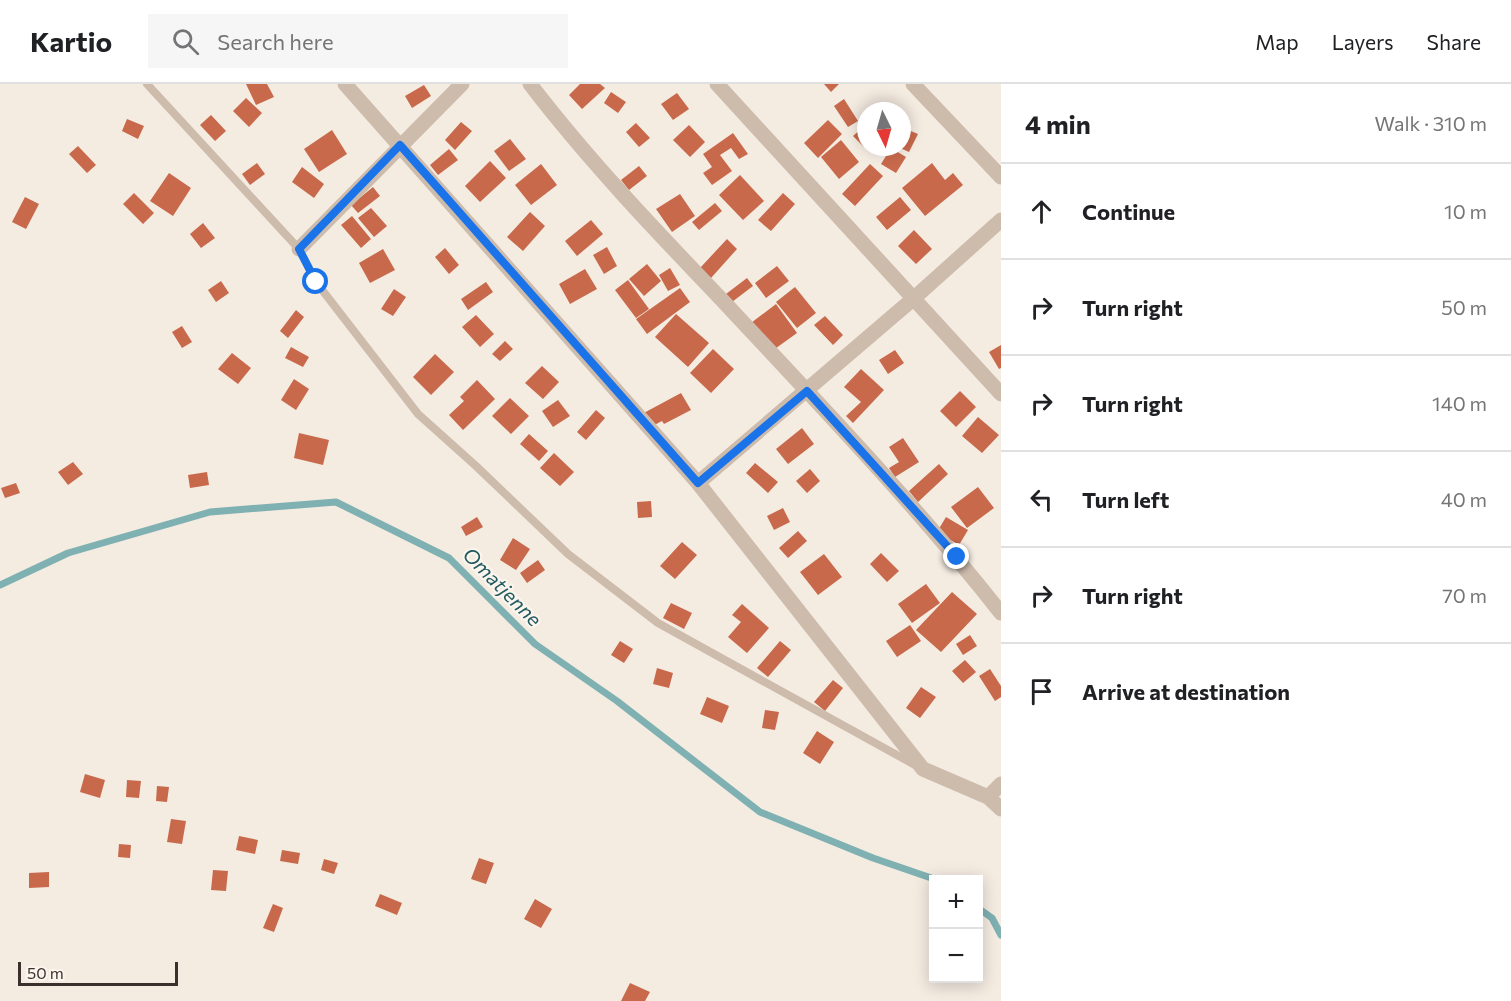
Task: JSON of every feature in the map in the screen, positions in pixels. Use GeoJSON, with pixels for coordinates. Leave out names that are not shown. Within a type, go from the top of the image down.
{"type":"FeatureCollection","features":[{"type":"Feature","properties":{"kind":"street"},"geometry":{"type":"LineString","coordinates":[[345,84],[698,483],[923,769],[988,797],[1001,809]]}},
{"type":"Feature","properties":{"kind":"street"},"geometry":{"type":"LineString","coordinates":[[299,249],[462,84]]}},
{"type":"Feature","properties":{"kind":"street"},"geometry":{"type":"LineString","coordinates":[[530,84],[557,120],[627,200],[807,391],[957,557],[1001,613]]}},
{"type":"Feature","properties":{"kind":"street"},"geometry":{"type":"LineString","coordinates":[[717,84],[1001,394]]}},
{"type":"Feature","properties":{"kind":"street"},"geometry":{"type":"LineString","coordinates":[[913,84],[1001,177]]}},
{"type":"Feature","properties":{"kind":"street"},"geometry":{"type":"LineString","coordinates":[[698,483],[913,299],[1001,220]]}},
{"type":"Feature","properties":{"kind":"street"},"geometry":{"type":"LineString","coordinates":[[988,797],[1001,784]]}},
{"type":"Feature","properties":{"kind":"lane"},"geometry":{"type":"LineString","coordinates":[[147,84],[299,249],[316,282],[418,414],[568,554],[658,623],[923,769]]}},
{"type":"Feature","properties":{"kind":"building"},"geometry":{"type":"Polygon","coordinates":[[[246,84],[267,84],[274,97],[256,105],[246,84]]]}},
{"type":"Feature","properties":{"kind":"building"},"geometry":{"type":"Polygon","coordinates":[[[580,84],[600,84],[605,88],[582,109],[569,95],[580,84]]]}},
{"type":"Feature","properties":{"kind":"building"},"geometry":{"type":"Polygon","coordinates":[[[824,84],[839,84],[831,92],[824,84]]]}},
{"type":"Feature","properties":{"kind":"building"},"geometry":{"type":"Polygon","coordinates":[[[424,85],[431,96],[412,108],[405,96],[424,85]]]}},
{"type":"Feature","properties":{"kind":"building"},"geometry":{"type":"Polygon","coordinates":[[[611,92],[626,102],[618,113],[604,103],[611,92]]]}},
{"type":"Feature","properties":{"kind":"building"},"geometry":{"type":"Polygon","coordinates":[[[677,93],[689,109],[673,120],[661,104],[677,93]]]}},
{"type":"Feature","properties":{"kind":"building"},"geometry":{"type":"Polygon","coordinates":[[[246,98],[262,113],[249,127],[233,111],[246,98]]]}},
{"type":"Feature","properties":{"kind":"building"},"geometry":{"type":"Polygon","coordinates":[[[844,99],[857,122],[848,127],[834,106],[844,99]]]}},
{"type":"Feature","properties":{"kind":"building"},"geometry":{"type":"Polygon","coordinates":[[[211,115],[226,131],[215,141],[200,125],[211,115]]]}},
{"type":"Feature","properties":{"kind":"building"},"geometry":{"type":"Polygon","coordinates":[[[127,119],[144,126],[138,139],[122,131],[127,119]]]}},
{"type":"Feature","properties":{"kind":"building"},"geometry":{"type":"Polygon","coordinates":[[[828,120],[842,134],[818,158],[804,143],[828,120]]]}},
{"type":"Feature","properties":{"kind":"building"},"geometry":{"type":"Polygon","coordinates":[[[461,122],[472,131],[455,150],[445,140],[461,122]]]}},
{"type":"Feature","properties":{"kind":"building"},"geometry":{"type":"Polygon","coordinates":[[[636,123],[650,138],[639,147],[626,132],[636,123]]]}},
{"type":"Feature","properties":{"kind":"building"},"geometry":{"type":"Polygon","coordinates":[[[689,125],[705,142],[690,157],[673,140],[689,125]]]}},
{"type":"Feature","properties":{"kind":"building"},"geometry":{"type":"Polygon","coordinates":[[[332,130],[347,154],[319,172],[304,149],[332,130]]]}},
{"type":"Feature","properties":{"kind":"building"},"geometry":{"type":"Polygon","coordinates":[[[911,131],[918,134],[911,148],[911,131]]]}},
{"type":"Feature","properties":{"kind":"building"},"geometry":{"type":"Polygon","coordinates":[[[733,133],[748,154],[739,159],[731,148],[720,155],[732,171],[712,185],[703,173],[712,167],[703,154],[733,133]]]}},
{"type":"Feature","properties":{"kind":"building"},"geometry":{"type":"Polygon","coordinates":[[[510,139],[526,159],[509,171],[494,151],[510,139]]]}},
{"type":"Feature","properties":{"kind":"building"},"geometry":{"type":"Polygon","coordinates":[[[841,140],[859,162],[839,179],[821,157],[841,140]]]}},
{"type":"Feature","properties":{"kind":"building"},"geometry":{"type":"Polygon","coordinates":[[[78,146],[96,165],[87,173],[69,154],[78,146]]]}},
{"type":"Feature","properties":{"kind":"building"},"geometry":{"type":"Polygon","coordinates":[[[449,149],[458,160],[438,175],[430,165],[449,149]]]}},
{"type":"Feature","properties":{"kind":"building"},"geometry":{"type":"Polygon","coordinates":[[[886,156],[906,157],[896,173],[881,164],[886,156]]]}},
{"type":"Feature","properties":{"kind":"building"},"geometry":{"type":"Polygon","coordinates":[[[490,161],[506,178],[480,202],[465,186],[490,161]]]}},
{"type":"Feature","properties":{"kind":"building"},"geometry":{"type":"Polygon","coordinates":[[[257,163],[265,174],[250,185],[242,174],[257,163]]]}},
{"type":"Feature","properties":{"kind":"building"},"geometry":{"type":"Polygon","coordinates":[[[932,163],[945,180],[953,173],[963,185],[925,216],[902,188],[932,163]]]}},
{"type":"Feature","properties":{"kind":"building"},"geometry":{"type":"Polygon","coordinates":[[[541,164],[557,185],[531,205],[515,185],[541,164]]]}},
{"type":"Feature","properties":{"kind":"building"},"geometry":{"type":"Polygon","coordinates":[[[870,164],[883,176],[855,206],[842,194],[870,164]]]}},
{"type":"Feature","properties":{"kind":"building"},"geometry":{"type":"Polygon","coordinates":[[[639,166],[647,176],[629,190],[621,180],[639,166]]]}},
{"type":"Feature","properties":{"kind":"building"},"geometry":{"type":"Polygon","coordinates":[[[302,167],[324,184],[314,198],[292,182],[302,167]]]}},
{"type":"Feature","properties":{"kind":"building"},"geometry":{"type":"Polygon","coordinates":[[[169,173],[191,188],[173,216],[150,201],[169,173]]]}},
{"type":"Feature","properties":{"kind":"building"},"geometry":{"type":"Polygon","coordinates":[[[740,175],[764,201],[743,220],[719,195],[740,175]]]}},
{"type":"Feature","properties":{"kind":"building"},"geometry":{"type":"Polygon","coordinates":[[[373,187],[380,196],[358,213],[351,205],[373,187]]]}},
{"type":"Feature","properties":{"kind":"building"},"geometry":{"type":"Polygon","coordinates":[[[134,193],[154,213],[143,224],[123,204],[134,193]]]}},
{"type":"Feature","properties":{"kind":"building"},"geometry":{"type":"Polygon","coordinates":[[[783,193],[795,204],[771,231],[758,220],[783,193]]]}},
{"type":"Feature","properties":{"kind":"building"},"geometry":{"type":"Polygon","coordinates":[[[680,194],[695,216],[672,232],[656,209],[680,194]]]}},
{"type":"Feature","properties":{"kind":"building"},"geometry":{"type":"Polygon","coordinates":[[[25,197],[39,204],[26,229],[12,222],[25,197]]]}},
{"type":"Feature","properties":{"kind":"building"},"geometry":{"type":"Polygon","coordinates":[[[900,197],[911,210],[887,230],[876,217],[900,197]]]}},
{"type":"Feature","properties":{"kind":"building"},"geometry":{"type":"Polygon","coordinates":[[[715,203],[722,211],[699,230],[692,222],[715,203]]]}},
{"type":"Feature","properties":{"kind":"building"},"geometry":{"type":"Polygon","coordinates":[[[371,208],[387,226],[374,237],[358,218],[371,208]]]}},
{"type":"Feature","properties":{"kind":"building"},"geometry":{"type":"Polygon","coordinates":[[[530,212],[545,226],[523,251],[507,237],[530,212]]]}},
{"type":"Feature","properties":{"kind":"building"},"geometry":{"type":"Polygon","coordinates":[[[352,216],[371,239],[361,248],[341,225],[352,216]]]}},
{"type":"Feature","properties":{"kind":"building"},"geometry":{"type":"Polygon","coordinates":[[[591,220],[603,234],[577,256],[565,241],[591,220]]]}},
{"type":"Feature","properties":{"kind":"building"},"geometry":{"type":"Polygon","coordinates":[[[203,223],[215,238],[201,248],[190,234],[203,223]]]}},
{"type":"Feature","properties":{"kind":"building"},"geometry":{"type":"Polygon","coordinates":[[[914,230],[932,249],[916,264],[898,246],[914,230]]]}},
{"type":"Feature","properties":{"kind":"building"},"geometry":{"type":"Polygon","coordinates":[[[727,239],[737,249],[711,278],[700,268],[727,239]]]}},
{"type":"Feature","properties":{"kind":"building"},"geometry":{"type":"Polygon","coordinates":[[[607,247],[617,266],[604,274],[593,255],[607,247]]]}},
{"type":"Feature","properties":{"kind":"building"},"geometry":{"type":"Polygon","coordinates":[[[445,248],[459,265],[449,274],[435,257],[445,248]]]}},
{"type":"Feature","properties":{"kind":"building"},"geometry":{"type":"Polygon","coordinates":[[[383,249],[395,270],[370,283],[359,263],[383,249]]]}},
{"type":"Feature","properties":{"kind":"building"},"geometry":{"type":"Polygon","coordinates":[[[647,264],[661,281],[644,296],[629,279],[647,264]]]}},
{"type":"Feature","properties":{"kind":"building"},"geometry":{"type":"Polygon","coordinates":[[[777,266],[789,281],[766,298],[755,283],[777,266]]]}},
{"type":"Feature","properties":{"kind":"building"},"geometry":{"type":"Polygon","coordinates":[[[670,268],[680,285],[668,291],[659,275],[670,268]]]}},
{"type":"Feature","properties":{"kind":"building"},"geometry":{"type":"Polygon","coordinates":[[[585,269],[597,289],[570,304],[559,284],[585,269]]]}},
{"type":"Feature","properties":{"kind":"building"},"geometry":{"type":"Polygon","coordinates":[[[747,278],[753,286],[732,302],[726,294],[747,278]]]}},
{"type":"Feature","properties":{"kind":"building"},"geometry":{"type":"Polygon","coordinates":[[[628,280],[649,309],[636,318],[615,290],[628,280]]]}},
{"type":"Feature","properties":{"kind":"building"},"geometry":{"type":"Polygon","coordinates":[[[221,281],[229,293],[216,302],[208,290],[221,281]]]}},
{"type":"Feature","properties":{"kind":"building"},"geometry":{"type":"Polygon","coordinates":[[[486,282],[493,292],[468,310],[461,299],[486,282]]]}},
{"type":"Feature","properties":{"kind":"building"},"geometry":{"type":"Polygon","coordinates":[[[795,287],[816,313],[797,328],[776,302],[795,287]]]}},
{"type":"Feature","properties":{"kind":"building"},"geometry":{"type":"Polygon","coordinates":[[[680,288],[690,302],[647,334],[636,319],[680,288]]]}},
{"type":"Feature","properties":{"kind":"building"},"geometry":{"type":"Polygon","coordinates":[[[394,289],[406,297],[393,316],[381,309],[394,289]]]}},
{"type":"Feature","properties":{"kind":"building"},"geometry":{"type":"Polygon","coordinates":[[[776,304],[797,333],[772,351],[751,323],[776,304]]]}},
{"type":"Feature","properties":{"kind":"building"},"geometry":{"type":"Polygon","coordinates":[[[296,310],[304,317],[288,338],[280,331],[296,310]]]}},
{"type":"Feature","properties":{"kind":"building"},"geometry":{"type":"Polygon","coordinates":[[[676,314],[709,343],[688,367],[655,337],[676,314]]]}},
{"type":"Feature","properties":{"kind":"building"},"geometry":{"type":"Polygon","coordinates":[[[476,315],[494,334],[480,347],[462,327],[476,315]]]}},
{"type":"Feature","properties":{"kind":"building"},"geometry":{"type":"Polygon","coordinates":[[[825,316],[843,335],[833,345],[814,325],[825,316]]]}},
{"type":"Feature","properties":{"kind":"building"},"geometry":{"type":"Polygon","coordinates":[[[182,326],[192,342],[182,348],[172,332],[182,326]]]}},
{"type":"Feature","properties":{"kind":"building"},"geometry":{"type":"Polygon","coordinates":[[[505,341],[513,349],[500,361],[492,354],[505,341]]]}},
{"type":"Feature","properties":{"kind":"building"},"geometry":{"type":"Polygon","coordinates":[[[1001,345],[1001,368],[999,369],[989,352],[1001,345]]]}},
{"type":"Feature","properties":{"kind":"building"},"geometry":{"type":"Polygon","coordinates":[[[291,347],[309,357],[303,367],[285,358],[291,347]]]}},
{"type":"Feature","properties":{"kind":"building"},"geometry":{"type":"Polygon","coordinates":[[[713,349],[734,369],[711,393],[690,373],[713,349]]]}},
{"type":"Feature","properties":{"kind":"building"},"geometry":{"type":"Polygon","coordinates":[[[895,350],[904,363],[888,374],[879,360],[895,350]]]}},
{"type":"Feature","properties":{"kind":"building"},"geometry":{"type":"Polygon","coordinates":[[[232,353],[251,368],[238,384],[218,369],[232,353]]]}},
{"type":"Feature","properties":{"kind":"building"},"geometry":{"type":"Polygon","coordinates":[[[435,354],[454,372],[431,395],[413,377],[435,354]]]}},
{"type":"Feature","properties":{"kind":"building"},"geometry":{"type":"Polygon","coordinates":[[[542,366],[559,382],[543,399],[525,383],[542,366]]]}},
{"type":"Feature","properties":{"kind":"building"},"geometry":{"type":"Polygon","coordinates":[[[861,369],[884,390],[853,423],[846,416],[861,402],[844,387],[861,369]]]}},
{"type":"Feature","properties":{"kind":"building"},"geometry":{"type":"Polygon","coordinates":[[[294,379],[309,389],[296,410],[281,400],[294,379]]]}},
{"type":"Feature","properties":{"kind":"building"},"geometry":{"type":"Polygon","coordinates":[[[477,380],[495,399],[463,430],[449,415],[464,401],[460,397],[477,380]]]}},
{"type":"Feature","properties":{"kind":"building"},"geometry":{"type":"Polygon","coordinates":[[[960,391],[976,407],[956,427],[940,411],[960,391]]]}},
{"type":"Feature","properties":{"kind":"building"},"geometry":{"type":"Polygon","coordinates":[[[681,393],[691,410],[664,424],[662,421],[647,429],[640,415],[681,393]]]}},
{"type":"Feature","properties":{"kind":"building"},"geometry":{"type":"Polygon","coordinates":[[[510,398],[529,416],[511,434],[492,416],[510,398]]]}},
{"type":"Feature","properties":{"kind":"building"},"geometry":{"type":"Polygon","coordinates":[[[558,400],[570,416],[553,427],[542,411],[558,400]]]}},
{"type":"Feature","properties":{"kind":"building"},"geometry":{"type":"Polygon","coordinates":[[[596,410],[605,418],[586,440],[577,432],[596,410]]]}},
{"type":"Feature","properties":{"kind":"building"},"geometry":{"type":"Polygon","coordinates":[[[978,417],[999,435],[982,453],[962,436],[978,417]]]}},
{"type":"Feature","properties":{"kind":"building"},"geometry":{"type":"Polygon","coordinates":[[[802,428],[814,444],[788,464],[776,449],[802,428]]]}},
{"type":"Feature","properties":{"kind":"building"},"geometry":{"type":"Polygon","coordinates":[[[299,433],[329,440],[323,465],[294,458],[299,433]]]}},
{"type":"Feature","properties":{"kind":"building"},"geometry":{"type":"Polygon","coordinates":[[[529,434],[548,451],[539,461],[520,444],[529,434]]]}},
{"type":"Feature","properties":{"kind":"building"},"geometry":{"type":"Polygon","coordinates":[[[903,438],[919,462],[895,477],[889,468],[899,462],[889,447],[903,438]]]}},
{"type":"Feature","properties":{"kind":"building"},"geometry":{"type":"Polygon","coordinates":[[[554,453],[574,472],[560,486],[540,468],[554,453]]]}},
{"type":"Feature","properties":{"kind":"building"},"geometry":{"type":"Polygon","coordinates":[[[73,462],[83,474],[68,485],[58,472],[73,462]]]}},
{"type":"Feature","properties":{"kind":"building"},"geometry":{"type":"Polygon","coordinates":[[[755,463],[778,482],[768,493],[746,473],[755,463]]]}},
{"type":"Feature","properties":{"kind":"building"},"geometry":{"type":"Polygon","coordinates":[[[939,464],[948,474],[918,502],[909,491],[939,464]]]}},
{"type":"Feature","properties":{"kind":"building"},"geometry":{"type":"Polygon","coordinates":[[[810,469],[820,481],[807,493],[796,481],[810,469]]]}},
{"type":"Feature","properties":{"kind":"building"},"geometry":{"type":"Polygon","coordinates":[[[207,472],[209,485],[190,488],[188,475],[207,472]]]}},
{"type":"Feature","properties":{"kind":"building"},"geometry":{"type":"Polygon","coordinates":[[[16,483],[20,493],[5,498],[1,488],[16,483]]]}},
{"type":"Feature","properties":{"kind":"building"},"geometry":{"type":"Polygon","coordinates":[[[978,487],[994,508],[967,528],[951,507],[978,487]]]}},
{"type":"Feature","properties":{"kind":"building"},"geometry":{"type":"Polygon","coordinates":[[[651,501],[652,517],[638,518],[637,502],[651,501]]]}},
{"type":"Feature","properties":{"kind":"building"},"geometry":{"type":"Polygon","coordinates":[[[783,508],[790,522],[774,530],[767,516],[783,508]]]}},
{"type":"Feature","properties":{"kind":"building"},"geometry":{"type":"Polygon","coordinates":[[[477,517],[483,527],[466,536],[461,527],[477,517]]]}},
{"type":"Feature","properties":{"kind":"building"},"geometry":{"type":"Polygon","coordinates":[[[946,517],[968,530],[959,545],[937,532],[946,517]]]}},
{"type":"Feature","properties":{"kind":"building"},"geometry":{"type":"Polygon","coordinates":[[[798,531],[807,541],[788,558],[779,548],[798,531]]]}},
{"type":"Feature","properties":{"kind":"building"},"geometry":{"type":"Polygon","coordinates":[[[513,538],[530,549],[516,570],[500,560],[513,538]]]}},
{"type":"Feature","properties":{"kind":"building"},"geometry":{"type":"Polygon","coordinates":[[[682,542],[697,555],[675,579],[660,566],[682,542]]]}},
{"type":"Feature","properties":{"kind":"building"},"geometry":{"type":"Polygon","coordinates":[[[881,553],[899,571],[887,582],[870,564],[881,553]]]}},
{"type":"Feature","properties":{"kind":"building"},"geometry":{"type":"Polygon","coordinates":[[[824,554],[842,577],[818,595],[800,572],[824,554]]]}},
{"type":"Feature","properties":{"kind":"building"},"geometry":{"type":"Polygon","coordinates":[[[538,560],[545,570],[527,583],[520,573],[538,560]]]}},
{"type":"Feature","properties":{"kind":"building"},"geometry":{"type":"Polygon","coordinates":[[[926,584],[940,603],[912,623],[898,604],[926,584]]]}},
{"type":"Feature","properties":{"kind":"building"},"geometry":{"type":"Polygon","coordinates":[[[952,592],[977,614],[941,652],[916,630],[952,592]]]}},
{"type":"Feature","properties":{"kind":"building"},"geometry":{"type":"Polygon","coordinates":[[[671,603],[692,613],[684,629],[663,618],[671,603]]]}},
{"type":"Feature","properties":{"kind":"building"},"geometry":{"type":"Polygon","coordinates":[[[742,604],[769,628],[747,653],[728,637],[741,622],[732,615],[742,604]]]}},
{"type":"Feature","properties":{"kind":"building"},"geometry":{"type":"Polygon","coordinates":[[[910,625],[921,641],[897,657],[886,641],[910,625]]]}},
{"type":"Feature","properties":{"kind":"building"},"geometry":{"type":"Polygon","coordinates":[[[970,635],[977,646],[963,655],[956,644],[970,635]]]}},
{"type":"Feature","properties":{"kind":"building"},"geometry":{"type":"Polygon","coordinates":[[[620,641],[633,649],[624,663],[611,655],[620,641]]]}},
{"type":"Feature","properties":{"kind":"building"},"geometry":{"type":"Polygon","coordinates":[[[780,641],[791,650],[768,677],[757,668],[780,641]]]}},
{"type":"Feature","properties":{"kind":"building"},"geometry":{"type":"Polygon","coordinates":[[[965,660],[976,672],[963,683],[952,671],[965,660]]]}},
{"type":"Feature","properties":{"kind":"building"},"geometry":{"type":"Polygon","coordinates":[[[657,668],[673,673],[669,688],[653,684],[657,668]]]}},
{"type":"Feature","properties":{"kind":"building"},"geometry":{"type":"Polygon","coordinates":[[[990,669],[1001,686],[1001,697],[995,701],[979,676],[990,669]]]}},
{"type":"Feature","properties":{"kind":"building"},"geometry":{"type":"Polygon","coordinates":[[[833,680],[843,688],[825,711],[814,702],[833,680]]]}},
{"type":"Feature","properties":{"kind":"building"},"geometry":{"type":"Polygon","coordinates":[[[921,687],[936,697],[920,718],[906,708],[921,687]]]}},
{"type":"Feature","properties":{"kind":"building"},"geometry":{"type":"Polygon","coordinates":[[[707,697],[729,706],[722,723],[700,714],[707,697]]]}},
{"type":"Feature","properties":{"kind":"building"},"geometry":{"type":"Polygon","coordinates":[[[765,710],[779,712],[775,730],[762,728],[765,710]]]}},
{"type":"Feature","properties":{"kind":"building"},"geometry":{"type":"Polygon","coordinates":[[[817,731],[834,742],[820,764],[803,753],[817,731]]]}},
{"type":"Feature","properties":{"kind":"building"},"geometry":{"type":"Polygon","coordinates":[[[85,774],[105,780],[100,798],[80,792],[85,774]]]}},
{"type":"Feature","properties":{"kind":"building"},"geometry":{"type":"Polygon","coordinates":[[[127,780],[141,781],[139,798],[126,797],[127,780]]]}},
{"type":"Feature","properties":{"kind":"building"},"geometry":{"type":"Polygon","coordinates":[[[157,786],[169,787],[167,802],[156,801],[157,786]]]}},
{"type":"Feature","properties":{"kind":"building"},"geometry":{"type":"Polygon","coordinates":[[[171,819],[186,821],[182,844],[167,842],[171,819]]]}},
{"type":"Feature","properties":{"kind":"building"},"geometry":{"type":"Polygon","coordinates":[[[239,836],[258,840],[255,854],[236,850],[239,836]]]}},
{"type":"Feature","properties":{"kind":"building"},"geometry":{"type":"Polygon","coordinates":[[[119,844],[131,845],[130,858],[118,857],[119,844]]]}},
{"type":"Feature","properties":{"kind":"building"},"geometry":{"type":"Polygon","coordinates":[[[282,850],[300,853],[298,864],[280,861],[282,850]]]}},
{"type":"Feature","properties":{"kind":"building"},"geometry":{"type":"Polygon","coordinates":[[[479,858],[494,863],[486,884],[471,879],[479,858]]]}},
{"type":"Feature","properties":{"kind":"building"},"geometry":{"type":"Polygon","coordinates":[[[324,859],[338,863],[334,874],[321,870],[324,859]]]}},
{"type":"Feature","properties":{"kind":"building"},"geometry":{"type":"Polygon","coordinates":[[[213,870],[228,871],[226,891],[211,890],[213,870]]]}},
{"type":"Feature","properties":{"kind":"building"},"geometry":{"type":"Polygon","coordinates":[[[49,872],[49,887],[29,888],[29,873],[49,872]]]}},
{"type":"Feature","properties":{"kind":"building"},"geometry":{"type":"Polygon","coordinates":[[[380,894],[402,903],[397,915],[375,906],[380,894]]]}},
{"type":"Feature","properties":{"kind":"building"},"geometry":{"type":"Polygon","coordinates":[[[535,899],[552,909],[541,928],[524,919],[535,899]]]}},
{"type":"Feature","properties":{"kind":"building"},"geometry":{"type":"Polygon","coordinates":[[[273,904],[283,908],[274,932],[263,928],[273,904]]]}},
{"type":"Feature","properties":{"kind":"building"},"geometry":{"type":"Polygon","coordinates":[[[630,983],[650,992],[645,1001],[621,1001],[630,983]]]}},
{"type":"Feature","properties":{"kind":"waterway","name":"Omatjenne"},"geometry":{"type":"LineString","coordinates":[[0,585],[68,553],[210,512],[336,502],[449,558],[535,644],[617,701],[760,812],[873,858],[929,877]]}},
{"type":"Feature","properties":{"kind":"waterway","name":"Omatjenne"},"geometry":{"type":"LineString","coordinates":[[983,912],[992,918],[1001,935]]}},
{"type":"Feature","properties":{"kind":"route"},"geometry":{"type":"LineString","coordinates":[[316,282],[299,249],[400,145],[698,483],[807,391],[957,557]]}}]}
